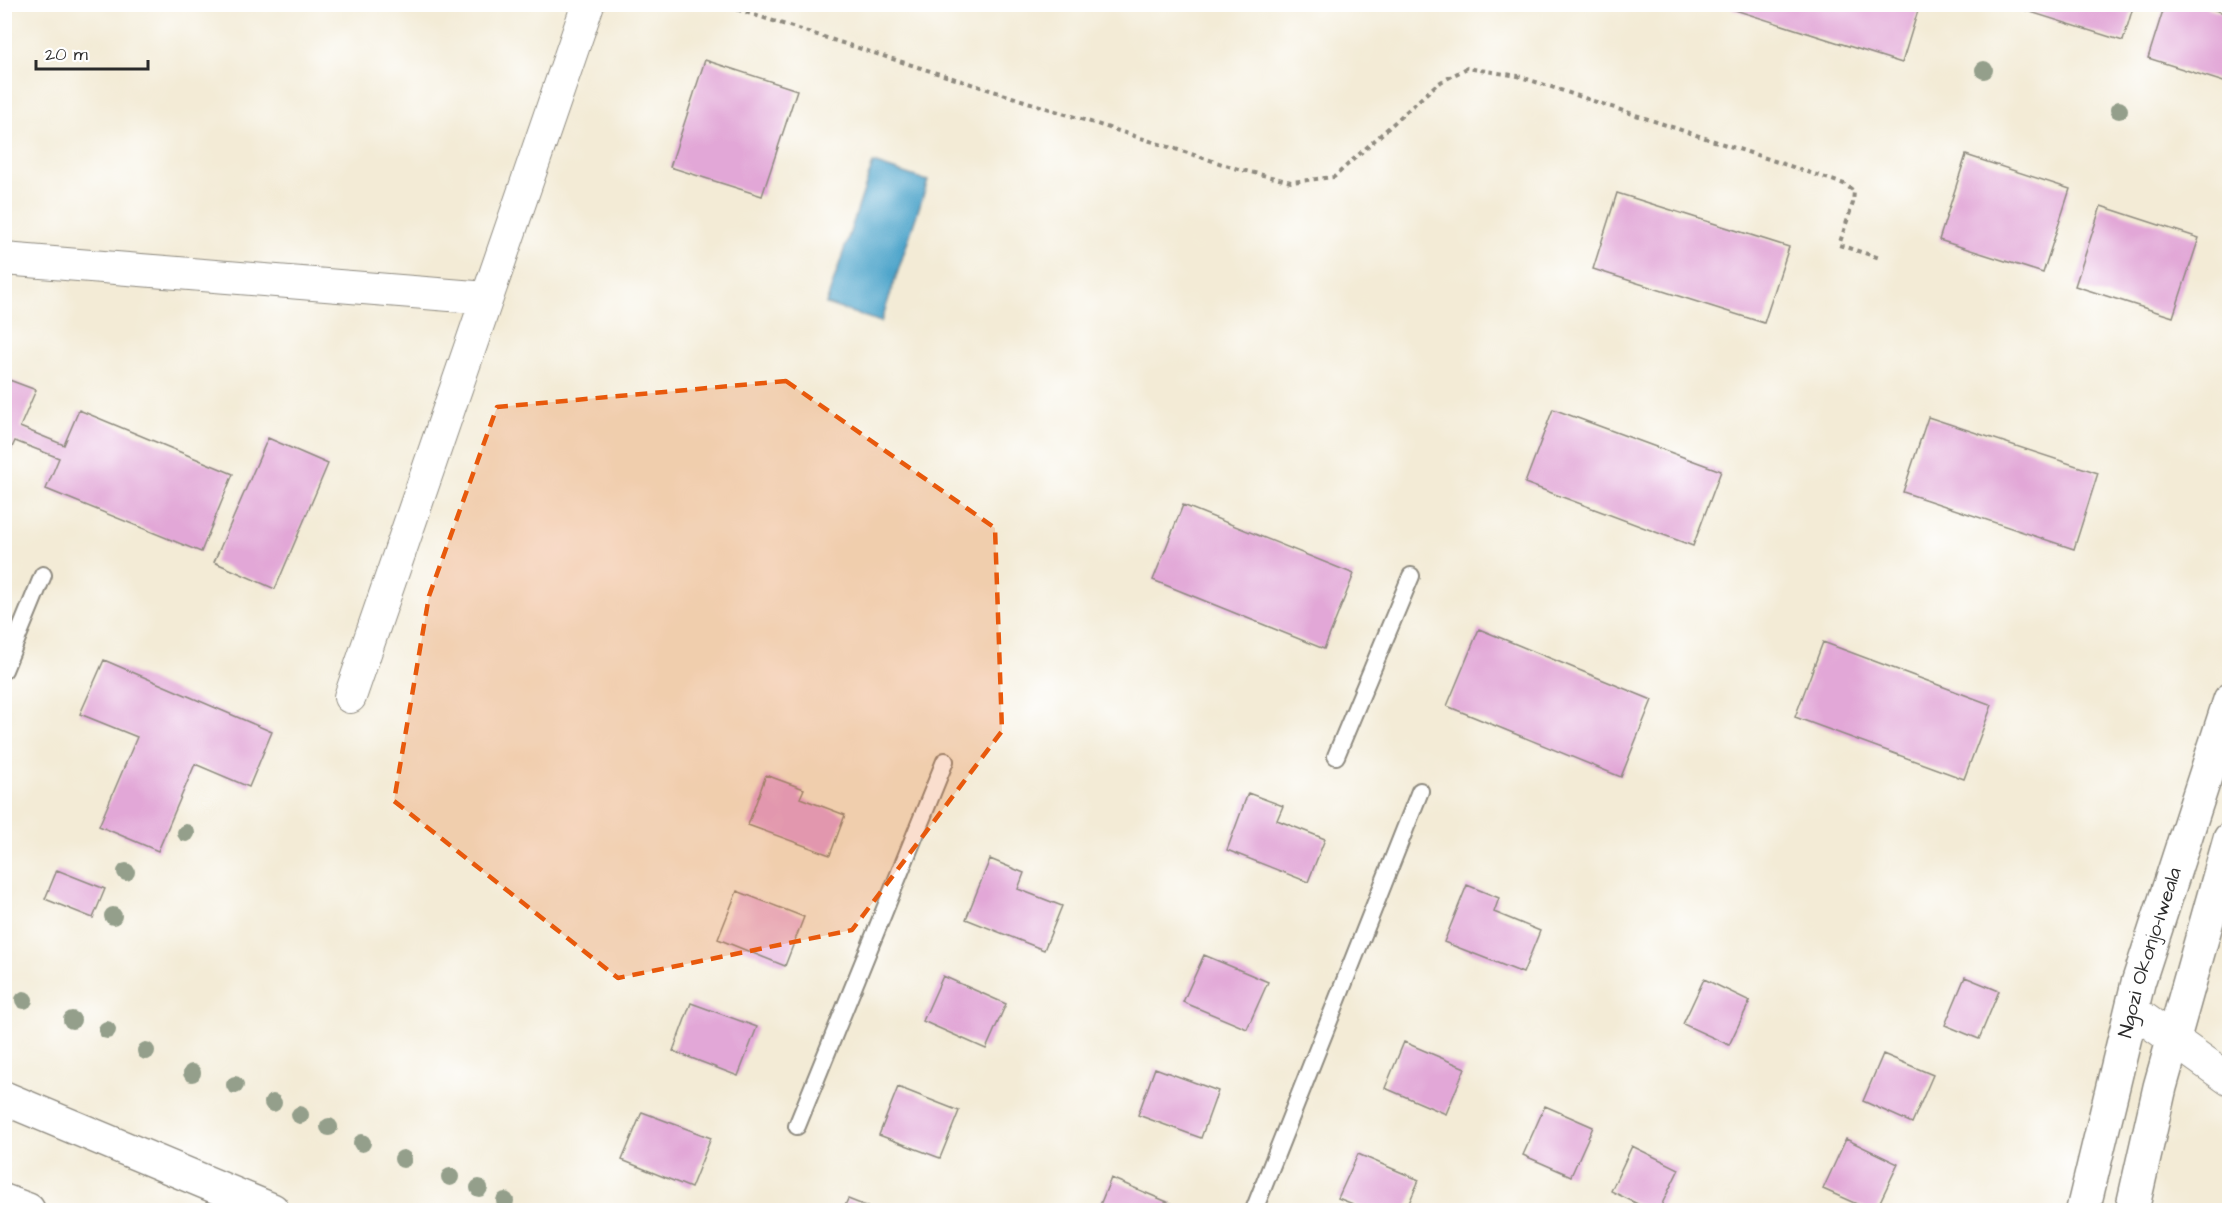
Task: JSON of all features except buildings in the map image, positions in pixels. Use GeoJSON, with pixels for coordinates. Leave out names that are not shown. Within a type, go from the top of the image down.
{"type":"FeatureCollection","features":[{"type":"Feature","properties":{"kind":"street"},"geometry":{"type":"LineString","coordinates":[[350,697],[588,4]]}},
{"type":"Feature","properties":{"kind":"street"},"geometry":{"type":"LineString","coordinates":[[4,259],[487,298]]}},
{"type":"Feature","properties":{"kind":"street","name":"Ngozi Okonjo-Iweala"},"geometry":{"type":"LineString","coordinates":[[2083,1210],[2138,983],[2229,700]]}},
{"type":"Feature","properties":{"kind":"street"},"geometry":{"type":"LineString","coordinates":[[2132,1210],[2173,1038],[2229,839]]}},
{"type":"Feature","properties":{"kind":"street"},"geometry":{"type":"LineString","coordinates":[[2132,1010],[2229,1080]]}},
{"type":"Feature","properties":{"kind":"street"},"geometry":{"type":"LineString","coordinates":[[4,1098],[272,1210]]}},
{"type":"Feature","properties":{"kind":"street"},"geometry":{"type":"LineString","coordinates":[[4,1201],[28,1210]]}},
{"type":"Feature","properties":{"kind":"lane"},"geometry":{"type":"LineString","coordinates":[[4,670],[43,575]]}},
{"type":"Feature","properties":{"kind":"lane"},"geometry":{"type":"LineString","coordinates":[[1336,756],[1411,576]]}},
{"type":"Feature","properties":{"kind":"lane"},"geometry":{"type":"LineString","coordinates":[[798,1126],[945,761]]}},
{"type":"Feature","properties":{"kind":"lane"},"geometry":{"type":"LineString","coordinates":[[1254,1210],[1420,791]]}},
{"type":"Feature","properties":{"kind":"path"},"geometry":{"type":"LineString","coordinates":[[720,4],[1238,169],[1291,182],[1334,177],[1437,84],[1467,68],[1518,76],[1844,184],[1854,191],[1853,203],[1839,245],[1881,258]]}},
{"type":"Feature","properties":{"kind":"highlighted area"},"geometry":{"type":"Polygon","coordinates":[[[786,381],[995,528],[1002,731],[852,930],[618,978],[394,801],[429,596],[497,407],[786,381]]]}},
{"type":"Feature","properties":{"kind":"water"},"geometry":{"type":"Polygon","coordinates":[[[873,163],[928,181],[881,322],[826,304],[873,163]]]}}]}
